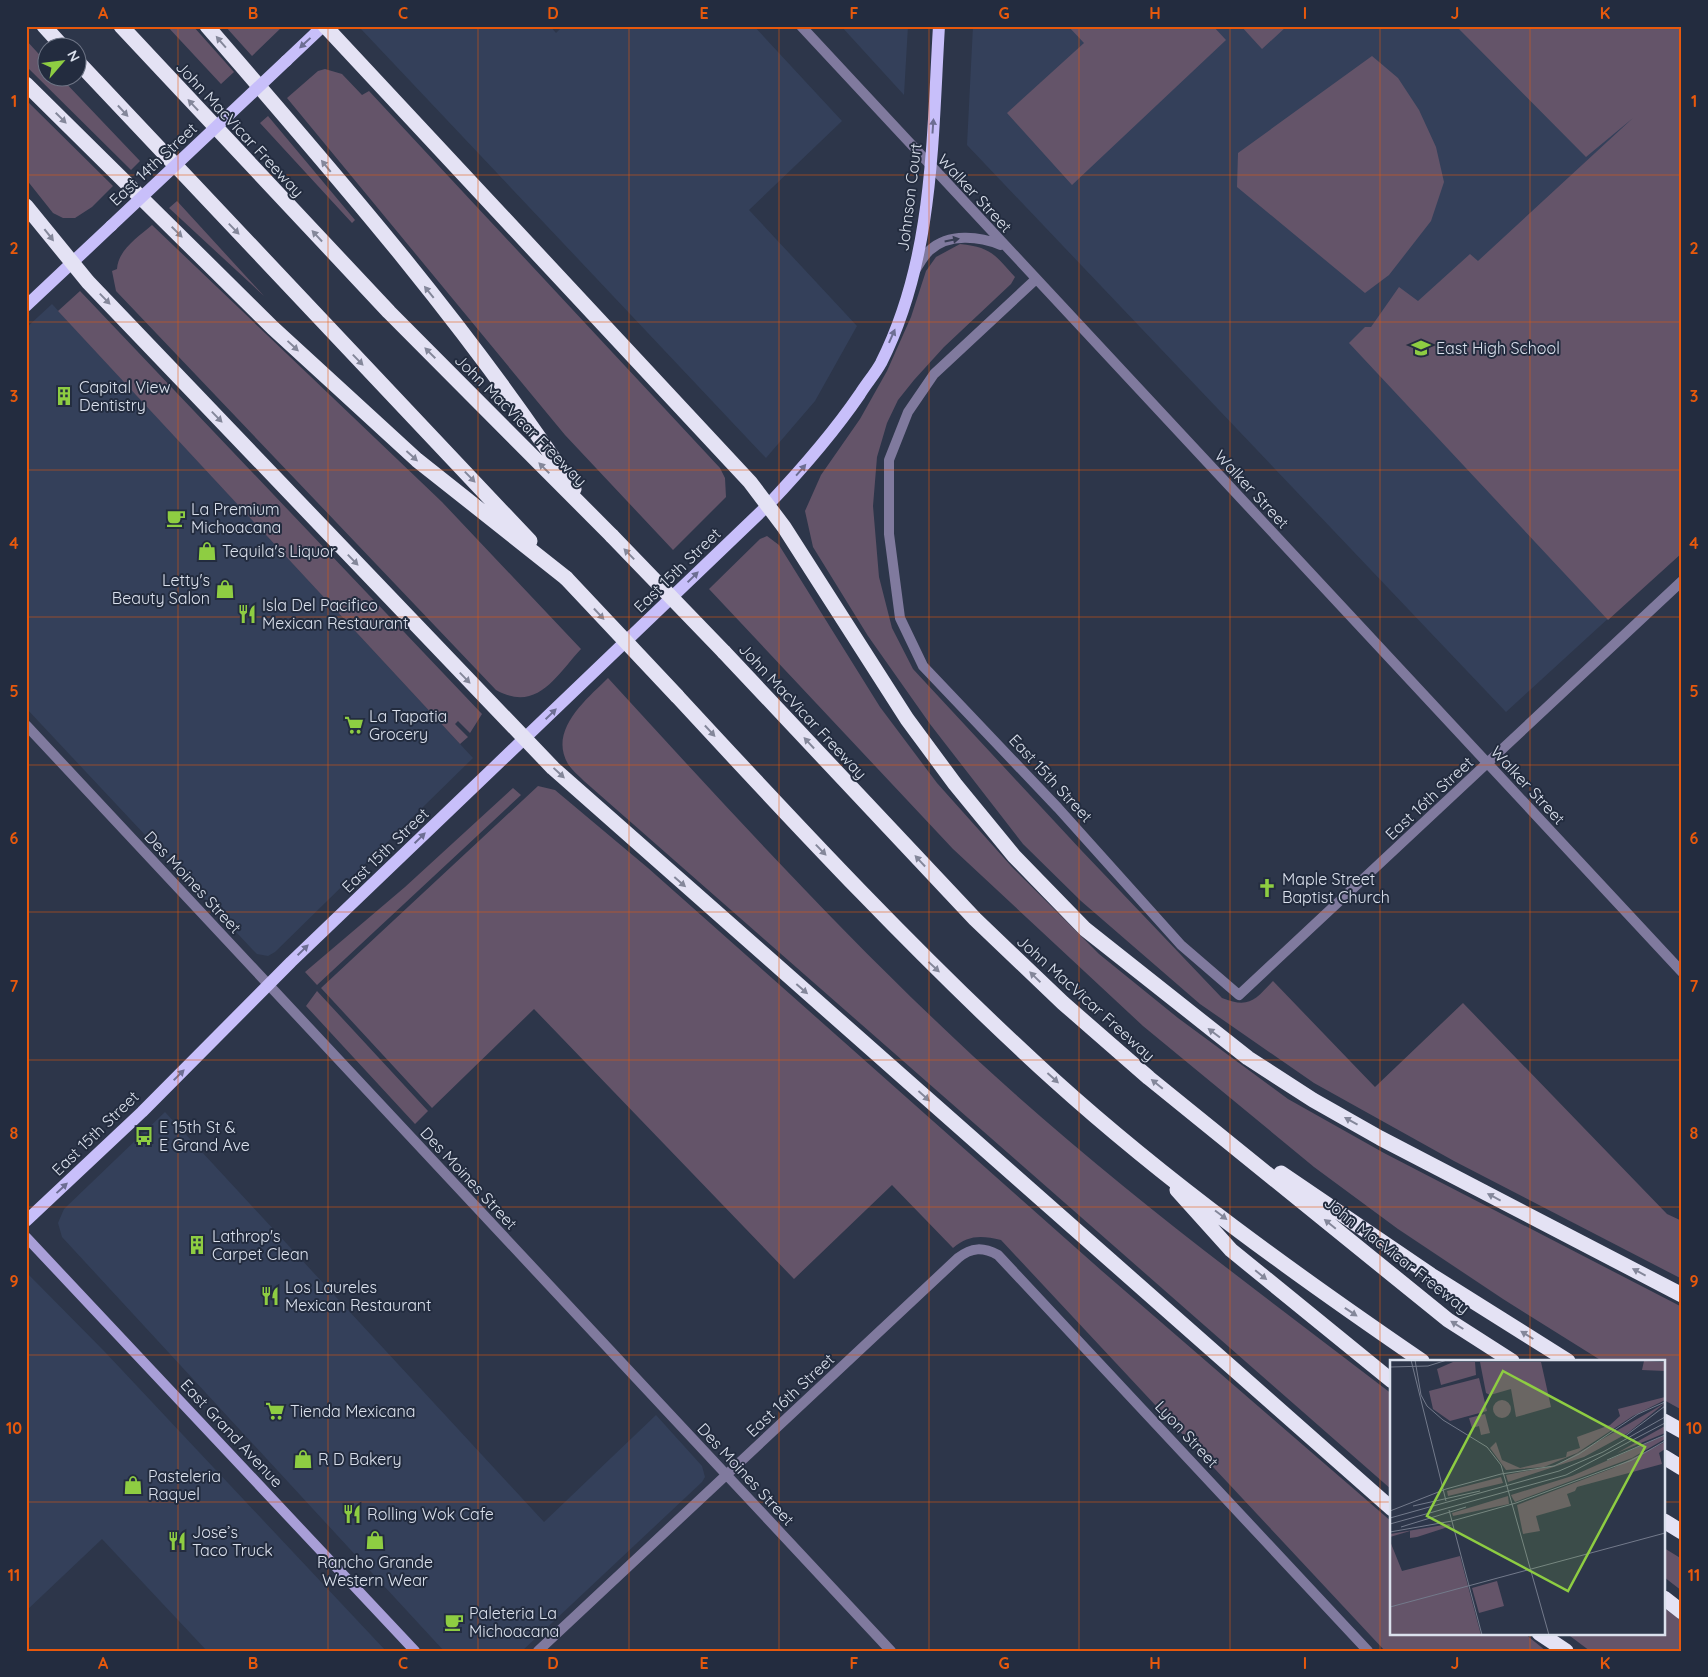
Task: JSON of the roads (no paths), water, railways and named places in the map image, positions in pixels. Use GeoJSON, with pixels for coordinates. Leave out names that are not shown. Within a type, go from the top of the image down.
{"type":"FeatureCollection","features":[{"type":"Feature","properties":{"kind":"highway"},"geometry":{"type":"LineString","coordinates":[[44,26],[55,38]]}},
{"type":"Feature","properties":{"kind":"highway","name":"John MacVicar Freeway"},"geometry":{"type":"LineString","coordinates":[[121,26],[382,305],[612,536],[975,919],[1063,1003],[1195,1115],[1448,1320],[1510,1360]]}},
{"type":"Feature","properties":{"kind":"highway"},"geometry":{"type":"LineString","coordinates":[[207,26],[286,118],[488,365],[534,429],[591,515]]}},
{"type":"Feature","properties":{"kind":"highway"},"geometry":{"type":"LineString","coordinates":[[324,26],[743,475],[768,505],[908,719],[955,784],[1014,856],[1085,929],[1194,1018],[1248,1058],[1313,1100],[1380,1138],[1682,1294]]}},
{"type":"Feature","properties":{"kind":"highway"},"geometry":{"type":"LineString","coordinates":[[88,73],[922,956],[1055,1081],[1154,1165],[1326,1295],[1421,1360]]}},
{"type":"Feature","properties":{"kind":"highway"},"geometry":{"type":"LineString","coordinates":[[26,84],[274,328],[410,454],[566,578]]}},
{"type":"Feature","properties":{"kind":"highway"},"geometry":{"type":"LineString","coordinates":[[26,206],[72,264],[524,739],[597,808],[1390,1507]]}},
{"type":"Feature","properties":{"kind":"highway"},"geometry":{"type":"LineString","coordinates":[[1195,1115],[1431,1275],[1566,1360]]}},
{"type":"Feature","properties":{"kind":"highway"},"geometry":{"type":"LineString","coordinates":[[1154,1165],[1231,1250],[1390,1379]]}},
{"type":"Feature","properties":{"kind":"highway"},"geometry":{"type":"LineString","coordinates":[[1666,1422],[1682,1431]]}},
{"type":"Feature","properties":{"kind":"highway"},"geometry":{"type":"LineString","coordinates":[[1666,1458],[1682,1468]]}},
{"type":"Feature","properties":{"kind":"highway"},"geometry":{"type":"LineString","coordinates":[[1666,1522],[1682,1532]]}},
{"type":"Feature","properties":{"kind":"highway"},"geometry":{"type":"LineString","coordinates":[[1666,1600],[1682,1612]]}},
{"type":"Feature","properties":{"kind":"highway"},"geometry":{"type":"LineString","coordinates":[[1540,1634],[1566,1651]]}},
{"type":"Feature","properties":{"kind":"main road","name":"East 14th Street"},"geometry":{"type":"LineString","coordinates":[[26,306],[324,26]]}},
{"type":"Feature","properties":{"kind":"main road","name":"Johnson Court"},"geometry":{"type":"LineString","coordinates":[[768,505],[833,434],[880,364],[900,318],[916,269],[926,219],[939,26]]}},
{"type":"Feature","properties":{"kind":"main road","name":"East 15th Street"},"geometry":{"type":"LineString","coordinates":[[26,1221],[142,1112],[268,985],[768,505]]}},
{"type":"Feature","properties":{"kind":"main road","name":"East Grand Avenue"},"geometry":{"type":"LineString","coordinates":[[26,1236],[415,1651]]}},
{"type":"Feature","properties":{"kind":"street","name":"Walker Street"},"geometry":{"type":"LineString","coordinates":[[801,26],[1682,972]]}},
{"type":"Feature","properties":{"kind":"street"},"geometry":{"type":"LineString","coordinates":[[916,269],[930,250],[943,242],[963,238],[983,238],[1004,246]]}},
{"type":"Feature","properties":{"kind":"street","name":"East 15th Street"},"geometry":{"type":"LineString","coordinates":[[1036,280],[934,374],[908,412],[889,460],[889,534],[900,618],[923,666],[1058,808],[1181,945],[1239,994]]}},
{"type":"Feature","properties":{"kind":"street","name":"East 16th Street"},"geometry":{"type":"LineString","coordinates":[[1239,994],[1488,764],[1682,581]]}},
{"type":"Feature","properties":{"kind":"street","name":"Des Moines Street"},"geometry":{"type":"LineString","coordinates":[[26,725],[891,1651]]}},
{"type":"Feature","properties":{"kind":"street","name":"East 16th Street"},"geometry":{"type":"LineString","coordinates":[[538,1651],[958,1258],[978,1248]]}},
{"type":"Feature","properties":{"kind":"street","name":"Lyon Street"},"geometry":{"type":"LineString","coordinates":[[978,1248],[986,1248],[998,1255],[1368,1651]]}},
{"type":"Feature","properties":{"kind":"place","name":"East High School"},"geometry":{"type":"Point","coordinates":[1421,348]}},
{"type":"Feature","properties":{"kind":"place","name":"Capital View Dentistry"},"geometry":{"type":"Point","coordinates":[64,396]}},
{"type":"Feature","properties":{"kind":"place","name":"La Premium Michoacana"},"geometry":{"type":"Point","coordinates":[176,518]}},
{"type":"Feature","properties":{"kind":"place","name":"Tequila's Liquor"},"geometry":{"type":"Point","coordinates":[207,551]}},
{"type":"Feature","properties":{"kind":"place","name":"Letty's Beauty Salon"},"geometry":{"type":"Point","coordinates":[225,589]}},
{"type":"Feature","properties":{"kind":"place","name":"Isla Del Pacifico Mexican Restaurant"},"geometry":{"type":"Point","coordinates":[247,614]}},
{"type":"Feature","properties":{"kind":"place","name":"La Tapatia Grocery"},"geometry":{"type":"Point","coordinates":[354,725]}},
{"type":"Feature","properties":{"kind":"place","name":"Maple Street Baptist Church"},"geometry":{"type":"Point","coordinates":[1267,888]}},
{"type":"Feature","properties":{"kind":"place","name":"E 15th St & E Grand Ave"},"geometry":{"type":"Point","coordinates":[144,1136]}},
{"type":"Feature","properties":{"kind":"place","name":"Lathrop's Carpet Clean"},"geometry":{"type":"Point","coordinates":[197,1245]}},
{"type":"Feature","properties":{"kind":"place","name":"Los Laureles Mexican Restaurant"},"geometry":{"type":"Point","coordinates":[270,1296]}},
{"type":"Feature","properties":{"kind":"place","name":"Tienda Mexicana"},"geometry":{"type":"Point","coordinates":[275,1411]}},
{"type":"Feature","properties":{"kind":"place","name":"R D Bakery"},"geometry":{"type":"Point","coordinates":[303,1459]}},
{"type":"Feature","properties":{"kind":"place","name":"Pasteleria Raquel"},"geometry":{"type":"Point","coordinates":[133,1485]}},
{"type":"Feature","properties":{"kind":"place","name":"Rolling Wok Cafe"},"geometry":{"type":"Point","coordinates":[352,1514]}},
{"type":"Feature","properties":{"kind":"place","name":"Rancho Grande Western Wear"},"geometry":{"type":"Point","coordinates":[375,1540]}},
{"type":"Feature","properties":{"kind":"place","name":"Jose’s Taco Truck"},"geometry":{"type":"Point","coordinates":[177,1541]}},
{"type":"Feature","properties":{"kind":"place","name":"Paleteria La Michoacana"},"geometry":{"type":"Point","coordinates":[454,1622]}}]}
